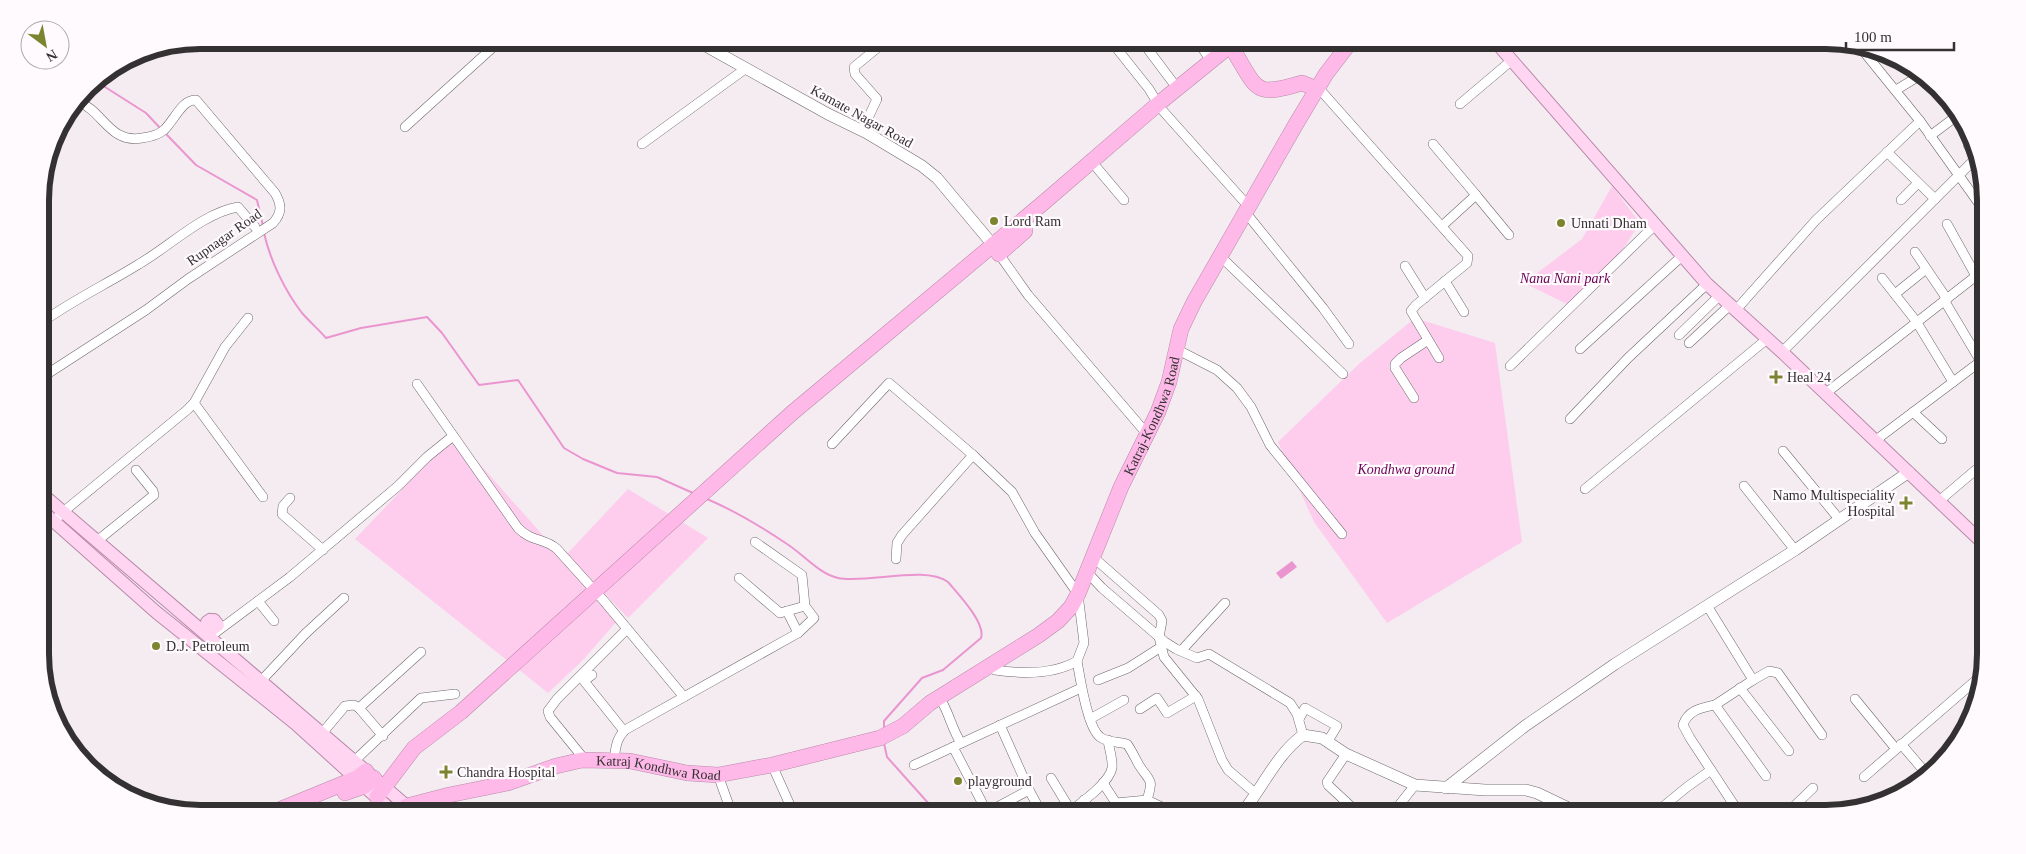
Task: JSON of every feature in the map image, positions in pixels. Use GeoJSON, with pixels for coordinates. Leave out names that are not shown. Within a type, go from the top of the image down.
{"type":"FeatureCollection","features":[{"type":"Feature","properties":{"kind":"highway"},"geometry":{"type":"LineString","coordinates":[[308,805],[366,778],[414,748],[461,712],[792,413],[1097,168],[1161,107],[1177,88],[1227,49]]}},
{"type":"Feature","properties":{"kind":"highway"},"geometry":{"type":"LineString","coordinates":[[996,250],[1228,49]]}},
{"type":"Feature","properties":{"kind":"highway"},"geometry":{"type":"LineString","coordinates":[[1236,49],[1255,86],[1264,90],[1280,89],[1302,83],[1317,89]]}},
{"type":"Feature","properties":{"kind":"highway","name":"Katraj-Kondhwa Road"},"geometry":{"type":"LineString","coordinates":[[886,736],[939,697],[990,664],[1039,636],[1058,621],[1071,607],[1121,487],[1147,434],[1169,382],[1181,329],[1194,302],[1317,89],[1346,49]]}},
{"type":"Feature","properties":{"kind":"highway","name":"Katraj Kondhwa Road"},"geometry":{"type":"LineString","coordinates":[[423,805],[449,795],[508,784],[556,766],[585,760],[614,759],[687,773],[718,775],[772,765],[886,736]]}},
{"type":"Feature","properties":{"kind":"highway"},"geometry":{"type":"LineString","coordinates":[[293,805],[366,778]]}},
{"type":"Feature","properties":{"kind":"highway"},"geometry":{"type":"LineString","coordinates":[[437,805],[449,795]]}},
{"type":"Feature","properties":{"kind":"main road"},"geometry":{"type":"LineString","coordinates":[[1502,49],[1706,284],[1826,393],[1977,537]]}},
{"type":"Feature","properties":{"kind":"main road"},"geometry":{"type":"LineString","coordinates":[[49,500],[210,637],[319,737],[397,805]]}},
{"type":"Feature","properties":{"kind":"main road"},"geometry":{"type":"LineString","coordinates":[[49,517],[156,612],[199,647],[319,737]]}},
{"type":"Feature","properties":{"kind":"street"},"geometry":{"type":"LineString","coordinates":[[405,127],[491,49]]}},
{"type":"Feature","properties":{"kind":"street","name":"Kamate Nagar Road"},"geometry":{"type":"LineString","coordinates":[[711,49],[862,131],[922,166],[937,178],[996,250],[1028,295],[1103,385],[1147,434]]}},
{"type":"Feature","properties":{"kind":"street"},"geometry":{"type":"LineString","coordinates":[[862,131],[877,99],[855,74],[854,67],[876,49]]}},
{"type":"Feature","properties":{"kind":"street"},"geometry":{"type":"LineString","coordinates":[[1117,49],[1161,107],[1247,210],[1349,344]]}},
{"type":"Feature","properties":{"kind":"street"},"geometry":{"type":"LineString","coordinates":[[1148,49],[1177,88]]}},
{"type":"Feature","properties":{"kind":"street"},"geometry":{"type":"LineString","coordinates":[[1203,49],[1211,61]]}},
{"type":"Feature","properties":{"kind":"street"},"geometry":{"type":"LineString","coordinates":[[1866,54],[1920,120],[1977,201]]}},
{"type":"Feature","properties":{"kind":"street"},"geometry":{"type":"LineString","coordinates":[[1460,104],[1512,60]]}},
{"type":"Feature","properties":{"kind":"street"},"geometry":{"type":"LineString","coordinates":[[642,144],[745,69]]}},
{"type":"Feature","properties":{"kind":"street"},"geometry":{"type":"LineString","coordinates":[[1896,90],[1916,78]]}},
{"type":"Feature","properties":{"kind":"street"},"geometry":{"type":"LineString","coordinates":[[1317,89],[1323,93],[1442,226],[1468,259],[1467,263],[1411,312],[1439,358]]}},
{"type":"Feature","properties":{"kind":"street","name":"Rupnagar Road"},"geometry":{"type":"LineString","coordinates":[[49,373],[146,310],[257,230],[268,226],[278,217],[280,210],[280,201],[275,193],[196,100],[191,99],[186,102],[164,130],[137,139],[121,136],[108,128],[88,107],[83,104]]}},
{"type":"Feature","properties":{"kind":"street"},"geometry":{"type":"LineString","coordinates":[[1930,136],[1953,119]]}},
{"type":"Feature","properties":{"kind":"street"},"geometry":{"type":"LineString","coordinates":[[1689,343],[1732,309],[1816,220],[1920,120]]}},
{"type":"Feature","properties":{"kind":"street"},"geometry":{"type":"LineString","coordinates":[[1433,144],[1508,235]]}},
{"type":"Feature","properties":{"kind":"street"},"geometry":{"type":"LineString","coordinates":[[1886,152],[1935,199]]}},
{"type":"Feature","properties":{"kind":"street"},"geometry":{"type":"LineString","coordinates":[[1782,352],[1972,162]]}},
{"type":"Feature","properties":{"kind":"street"},"geometry":{"type":"LineString","coordinates":[[1097,168],[1124,200]]}},
{"type":"Feature","properties":{"kind":"street"},"geometry":{"type":"LineString","coordinates":[[1900,200],[1918,183]]}},
{"type":"Feature","properties":{"kind":"street"},"geometry":{"type":"LineString","coordinates":[[1442,226],[1476,195]]}},
{"type":"Feature","properties":{"kind":"street"},"geometry":{"type":"LineString","coordinates":[[49,318],[140,264],[208,218],[225,209],[238,207],[257,230]]}},
{"type":"Feature","properties":{"kind":"street"},"geometry":{"type":"LineString","coordinates":[[1826,393],[1916,320],[1976,276],[1947,224]]}},
{"type":"Feature","properties":{"kind":"street"},"geometry":{"type":"LineString","coordinates":[[1510,366],[1655,225]]}},
{"type":"Feature","properties":{"kind":"street"},"geometry":{"type":"LineString","coordinates":[[1915,252],[1977,350]]}},
{"type":"Feature","properties":{"kind":"street"},"geometry":{"type":"LineString","coordinates":[[1220,256],[1343,374]]}},
{"type":"Feature","properties":{"kind":"street"},"geometry":{"type":"LineString","coordinates":[[1580,349],[1682,256]]}},
{"type":"Feature","properties":{"kind":"street"},"geometry":{"type":"LineString","coordinates":[[1405,266],[1425,298]]}},
{"type":"Feature","properties":{"kind":"street"},"geometry":{"type":"LineString","coordinates":[[1895,294],[1926,269]]}},
{"type":"Feature","properties":{"kind":"street"},"geometry":{"type":"LineString","coordinates":[[1882,278],[1916,320],[1953,382]]}},
{"type":"Feature","properties":{"kind":"street"},"geometry":{"type":"LineString","coordinates":[[1445,281],[1464,312]]}},
{"type":"Feature","properties":{"kind":"street"},"geometry":{"type":"LineString","coordinates":[[1570,419],[1628,358],[1706,284]]}},
{"type":"Feature","properties":{"kind":"street"},"geometry":{"type":"LineString","coordinates":[[1679,335],[1719,296]]}},
{"type":"Feature","properties":{"kind":"street"},"geometry":{"type":"LineString","coordinates":[[54,522],[63,512],[194,403],[225,347],[248,318]]}},
{"type":"Feature","properties":{"kind":"street"},"geometry":{"type":"LineString","coordinates":[[1584,489],[1767,339]]}},
{"type":"Feature","properties":{"kind":"street"},"geometry":{"type":"LineString","coordinates":[[1414,398],[1395,368],[1395,364],[1428,340]]}},
{"type":"Feature","properties":{"kind":"street"},"geometry":{"type":"LineString","coordinates":[[1176,349],[1217,370],[1237,388],[1251,408],[1270,445],[1342,534]]}},
{"type":"Feature","properties":{"kind":"street"},"geometry":{"type":"LineString","coordinates":[[1876,440],[1977,364]]}},
{"type":"Feature","properties":{"kind":"street"},"geometry":{"type":"LineString","coordinates":[[832,444],[889,383],[973,455],[1012,492],[1035,533],[1078,594],[1084,643],[1077,661],[1081,688],[1090,719],[1100,737],[1127,744],[1151,778],[1151,787],[1147,800]]}},
{"type":"Feature","properties":{"kind":"street"},"geometry":{"type":"LineString","coordinates":[[417,384],[518,528],[526,537],[550,543],[557,549],[684,697]]}},
{"type":"Feature","properties":{"kind":"street"},"geometry":{"type":"LineString","coordinates":[[194,403],[263,497]]}},
{"type":"Feature","properties":{"kind":"street"},"geometry":{"type":"LineString","coordinates":[[1913,412],[1942,439]]}},
{"type":"Feature","properties":{"kind":"street"},"geometry":{"type":"LineString","coordinates":[[199,647],[323,550],[453,436]]}},
{"type":"Feature","properties":{"kind":"street"},"geometry":{"type":"LineString","coordinates":[[1783,451],[1839,519]]}},
{"type":"Feature","properties":{"kind":"street"},"geometry":{"type":"LineString","coordinates":[[896,559],[897,543],[902,535],[973,455]]}},
{"type":"Feature","properties":{"kind":"street"},"geometry":{"type":"LineString","coordinates":[[1939,501],[1977,469]]}},
{"type":"Feature","properties":{"kind":"street"},"geometry":{"type":"LineString","coordinates":[[97,541],[154,495],[153,491],[136,470]]}},
{"type":"Feature","properties":{"kind":"street"},"geometry":{"type":"LineString","coordinates":[[1446,788],[1525,726],[1616,664],[1795,550],[1909,472]]}},
{"type":"Feature","properties":{"kind":"street"},"geometry":{"type":"LineString","coordinates":[[1744,486],[1795,550]]}},
{"type":"Feature","properties":{"kind":"street"},"geometry":{"type":"LineString","coordinates":[[290,498],[283,506],[282,514],[323,550]]}},
{"type":"Feature","properties":{"kind":"street"},"geometry":{"type":"LineString","coordinates":[[614,759],[616,742],[624,731],[798,633],[814,618],[806,606],[802,575],[755,542]]}},
{"type":"Feature","properties":{"kind":"street"},"geometry":{"type":"LineString","coordinates":[[1093,557],[1159,615],[1162,621],[1159,637],[1164,657],[1196,696],[1222,760],[1228,770],[1255,793]]}},
{"type":"Feature","properties":{"kind":"street"},"geometry":{"type":"LineString","coordinates":[[1087,572],[1102,588],[1159,637],[1181,651],[1197,658],[1209,654],[1290,703],[1299,719],[1303,735]]}},
{"type":"Feature","properties":{"kind":"street"},"geometry":{"type":"LineString","coordinates":[[739,578],[780,613],[806,606]]}},
{"type":"Feature","properties":{"kind":"street"},"geometry":{"type":"LineString","coordinates":[[261,682],[305,634],[344,598]]}},
{"type":"Feature","properties":{"kind":"street"},"geometry":{"type":"LineString","coordinates":[[258,602],[274,621]]}},
{"type":"Feature","properties":{"kind":"street"},"geometry":{"type":"LineString","coordinates":[[1181,651],[1225,603]]}},
{"type":"Feature","properties":{"kind":"street"},"geometry":{"type":"LineString","coordinates":[[1708,607],[1753,680]]}},
{"type":"Feature","properties":{"kind":"street"},"geometry":{"type":"LineString","coordinates":[[787,611],[798,633]]}},
{"type":"Feature","properties":{"kind":"street"},"geometry":{"type":"LineString","coordinates":[[585,760],[550,717],[548,711],[556,699],[627,629]]}},
{"type":"Feature","properties":{"kind":"street"},"geometry":{"type":"LineString","coordinates":[[1098,680],[1128,668],[1161,647]]}},
{"type":"Feature","properties":{"kind":"street"},"geometry":{"type":"LineString","coordinates":[[359,708],[421,652]]}},
{"type":"Feature","properties":{"kind":"street"},"geometry":{"type":"LineString","coordinates":[[990,664],[995,670],[1011,673],[1036,673],[1069,666],[1077,661]]}},
{"type":"Feature","properties":{"kind":"street"},"geometry":{"type":"LineString","coordinates":[[1734,805],[1683,725],[1685,718],[1692,712],[1715,705],[1769,671],[1778,674],[1822,735]]}},
{"type":"Feature","properties":{"kind":"street"},"geometry":{"type":"LineString","coordinates":[[592,675],[584,682],[624,731]]}},
{"type":"Feature","properties":{"kind":"street"},"geometry":{"type":"LineString","coordinates":[[1864,777],[1974,682]]}},
{"type":"Feature","properties":{"kind":"street"},"geometry":{"type":"LineString","coordinates":[[914,765],[1081,688]]}},
{"type":"Feature","properties":{"kind":"street"},"geometry":{"type":"LineString","coordinates":[[1740,688],[1789,751]]}},
{"type":"Feature","properties":{"kind":"street"},"geometry":{"type":"LineString","coordinates":[[366,778],[383,736],[421,698],[455,694]]}},
{"type":"Feature","properties":{"kind":"street"},"geometry":{"type":"LineString","coordinates":[[1140,709],[1157,698],[1167,714],[1196,696]]}},
{"type":"Feature","properties":{"kind":"street"},"geometry":{"type":"LineString","coordinates":[[939,697],[944,705],[957,745],[984,805]]}},
{"type":"Feature","properties":{"kind":"street"},"geometry":{"type":"LineString","coordinates":[[1855,699],[1923,770]]}},
{"type":"Feature","properties":{"kind":"street"},"geometry":{"type":"LineString","coordinates":[[1090,719],[1124,700]]}},
{"type":"Feature","properties":{"kind":"street"},"geometry":{"type":"LineString","coordinates":[[319,737],[345,706],[354,705],[359,708],[383,736]]}},
{"type":"Feature","properties":{"kind":"street"},"geometry":{"type":"LineString","coordinates":[[1715,705],[1766,776]]}},
{"type":"Feature","properties":{"kind":"street"},"geometry":{"type":"LineString","coordinates":[[1299,719],[1305,708],[1337,726],[1328,741]]}},
{"type":"Feature","properties":{"kind":"street"},"geometry":{"type":"LineString","coordinates":[[1000,725],[1037,805]]}},
{"type":"Feature","properties":{"kind":"street"},"geometry":{"type":"LineString","coordinates":[[1247,805],[1295,741],[1303,735],[1311,735],[1328,741],[1346,754],[1415,785],[1485,790],[1526,790],[1562,805]]}},
{"type":"Feature","properties":{"kind":"street"},"geometry":{"type":"LineString","coordinates":[[1078,805],[1103,783],[1112,771],[1108,740]]}},
{"type":"Feature","properties":{"kind":"street"},"geometry":{"type":"LineString","coordinates":[[1346,754],[1327,782],[1350,805]]}},
{"type":"Feature","properties":{"kind":"street"},"geometry":{"type":"LineString","coordinates":[[772,765],[790,805]]}},
{"type":"Feature","properties":{"kind":"street"},"geometry":{"type":"LineString","coordinates":[[1665,805],[1686,787],[1711,770]]}},
{"type":"Feature","properties":{"kind":"street"},"geometry":{"type":"LineString","coordinates":[[718,775],[729,805]]}},
{"type":"Feature","properties":{"kind":"street"},"geometry":{"type":"LineString","coordinates":[[1052,778],[1066,805]]}},
{"type":"Feature","properties":{"kind":"street"},"geometry":{"type":"LineString","coordinates":[[1103,783],[1116,803],[1147,800],[1158,805]]}},
{"type":"Feature","properties":{"kind":"street"},"geometry":{"type":"LineString","coordinates":[[1399,805],[1415,785]]}},
{"type":"Feature","properties":{"kind":"street"},"geometry":{"type":"LineString","coordinates":[[1796,805],[1814,788]]}},
{"type":"Feature","properties":{"kind":"street"},"geometry":{"type":"LineString","coordinates":[[1002,805],[1029,790]]}},
{"type":"Feature","properties":{"kind":"street"},"geometry":{"type":"LineString","coordinates":[[1485,790],[1493,794],[1522,795],[1549,805]]}},
{"type":"Feature","properties":{"kind":"street"},"geometry":{"type":"LineString","coordinates":[[1084,800],[1085,805]]}},
{"type":"Feature","properties":{"kind":"green space","name":"Nana Nani park"},"geometry":{"type":"Polygon","coordinates":[[[1612,186],[1640,223],[1611,267],[1567,304],[1524,283],[1582,239],[1612,186]]]}},
{"type":"Feature","properties":{"kind":"green space","name":"Kondhwa ground"},"geometry":{"type":"Polygon","coordinates":[[[1415,318],[1495,343],[1522,542],[1387,623],[1314,522],[1278,442],[1360,363],[1415,318]]]}},
{"type":"Feature","properties":{"kind":"green space"},"geometry":{"type":"Polygon","coordinates":[[[454,435],[618,620],[582,661],[548,693],[355,539],[454,435]]]}},
{"type":"Feature","properties":{"kind":"green space"},"geometry":{"type":"Polygon","coordinates":[[[628,489],[708,538],[628,618],[567,554],[628,489]]]}},
{"type":"Feature","properties":{"kind":"shaded area"},"geometry":{"type":"Polygon","coordinates":[[[1292,561],[1297,567],[1281,579],[1276,573],[1292,561]]]}},
{"type":"Feature","properties":{"kind":"waterway"},"geometry":{"type":"LineString","coordinates":[[102,85],[146,113],[161,129]]}},
{"type":"Feature","properties":{"kind":"waterway"},"geometry":{"type":"LineString","coordinates":[[166,134],[196,165],[257,200],[263,226]]}},
{"type":"Feature","properties":{"kind":"waterway"},"geometry":{"type":"LineString","coordinates":[[264,233],[274,264],[290,295],[302,313],[326,338],[361,328],[427,317],[442,333],[479,385],[518,380],[564,448],[583,459],[617,473],[657,477],[693,493]]}},
{"type":"Feature","properties":{"kind":"waterway"},"geometry":{"type":"LineString","coordinates":[[707,499],[768,531],[831,576],[850,579],[911,575],[938,577],[948,582],[964,601],[979,625],[981,638],[943,670],[922,678],[884,721],[884,728]]}},
{"type":"Feature","properties":{"kind":"waterway"},"geometry":{"type":"LineString","coordinates":[[884,743],[887,757],[930,805]]}},
{"type":"Feature","properties":{"kind":"place","name":"Lord Ram"},"geometry":{"type":"Point","coordinates":[994,221]}},
{"type":"Feature","properties":{"kind":"place","name":"Unnati Dham"},"geometry":{"type":"Point","coordinates":[1561,223]}},
{"type":"Feature","properties":{"kind":"place","name":"Heal 24"},"geometry":{"type":"Point","coordinates":[1776,377]}},
{"type":"Feature","properties":{"kind":"place","name":"Namo Multispeciality Hospital"},"geometry":{"type":"Point","coordinates":[1906,503]}},
{"type":"Feature","properties":{"kind":"place","name":"D.J. Petroleum"},"geometry":{"type":"Point","coordinates":[156,646]}},
{"type":"Feature","properties":{"kind":"place","name":"Chandra Hospital"},"geometry":{"type":"Point","coordinates":[446,772]}},
{"type":"Feature","properties":{"kind":"place","name":"playground"},"geometry":{"type":"Point","coordinates":[958,781]}}]}
